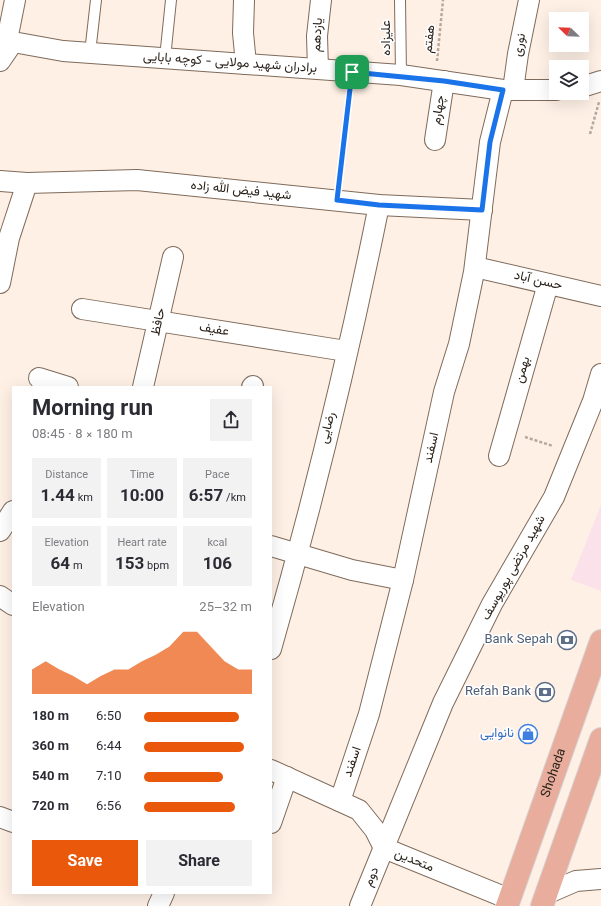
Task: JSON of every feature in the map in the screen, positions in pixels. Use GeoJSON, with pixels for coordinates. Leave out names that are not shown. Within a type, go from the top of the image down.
{"type":"FeatureCollection","features":[{"type":"Feature","properties":{"kind":"main road","name":"Shohada"},"geometry":{"type":"LineString","coordinates":[[508,903],[601,641]]}},
{"type":"Feature","properties":{"kind":"main road"},"geometry":{"type":"LineString","coordinates":[[544,900],[601,739]]}},
{"type":"Feature","properties":{"kind":"street"},"geometry":{"type":"LineString","coordinates":[[0,62],[15,0]]}},
{"type":"Feature","properties":{"kind":"street"},"geometry":{"type":"LineString","coordinates":[[244,0],[243,34],[246,64]]}},
{"type":"Feature","properties":{"kind":"street","name":"یازدهم"},"geometry":{"type":"LineString","coordinates":[[318,69],[317,36],[321,0]]}},
{"type":"Feature","properties":{"kind":"street","name":"نوری"},"geometry":{"type":"LineString","coordinates":[[508,90],[518,54],[529,0]]}},
{"type":"Feature","properties":{"kind":"street","name":"برادران شهید مولایی - کوچه بابایی"},"geometry":{"type":"LineString","coordinates":[[6,40],[63,51],[401,75],[508,90],[549,90]]}},
{"type":"Feature","properties":{"kind":"street","name":"چهارم"},"geometry":{"type":"LineString","coordinates":[[435,140],[440,80]]}},
{"type":"Feature","properties":{"kind":"street"},"geometry":{"type":"LineString","coordinates":[[589,85],[601,81]]}},
{"type":"Feature","properties":{"kind":"street","name":"اسفند"},"geometry":{"type":"LineString","coordinates":[[340,801],[369,714],[403,580],[444,392],[459,344],[474,267],[490,142],[508,90]]}},
{"type":"Feature","properties":{"kind":"street","name":"شهید فیض الله زاده"},"geometry":{"type":"LineString","coordinates":[[0,181],[27,183],[137,180],[379,205],[482,210]]}},
{"type":"Feature","properties":{"kind":"street"},"geometry":{"type":"LineString","coordinates":[[0,283],[9,238],[27,183]]}},
{"type":"Feature","properties":{"kind":"street","name":"رضایی"},"geometry":{"type":"LineString","coordinates":[[272,646],[298,554],[361,291],[379,205]]}},
{"type":"Feature","properties":{"kind":"street","name":"حافظ"},"geometry":{"type":"LineString","coordinates":[[143,386],[173,256]]}},
{"type":"Feature","properties":{"kind":"street","name":"حسن آباد"},"geometry":{"type":"LineString","coordinates":[[474,267],[601,296]]}},
{"type":"Feature","properties":{"kind":"street","name":"بهمن"},"geometry":{"type":"LineString","coordinates":[[499,456],[548,284]]}},
{"type":"Feature","properties":{"kind":"street","name":"عفیف"},"geometry":{"type":"LineString","coordinates":[[82,309],[346,351]]}},
{"type":"Feature","properties":{"kind":"street","name":"شهید مرتضی پوریوسف"},"geometry":{"type":"LineString","coordinates":[[384,848],[444,703],[492,604],[554,497],[593,401],[601,374]]}},
{"type":"Feature","properties":{"kind":"street"},"geometry":{"type":"LineString","coordinates":[[39,378],[65,386]]}},
{"type":"Feature","properties":{"kind":"street"},"geometry":{"type":"LineString","coordinates":[[0,531],[12,513]]}},
{"type":"Feature","properties":{"kind":"street"},"geometry":{"type":"LineString","coordinates":[[272,546],[352,570],[403,580]]}},
{"type":"Feature","properties":{"kind":"street"},"geometry":{"type":"LineString","coordinates":[[272,817],[279,773]]}},
{"type":"Feature","properties":{"kind":"street","name":"متحدین"},"geometry":{"type":"LineString","coordinates":[[279,773],[359,810],[375,830],[384,848],[508,903]]}},
{"type":"Feature","properties":{"kind":"street"},"geometry":{"type":"LineString","coordinates":[[0,817],[12,822]]}},
{"type":"Feature","properties":{"kind":"street","name":"دوم"},"geometry":{"type":"LineString","coordinates":[[360,906],[384,848]]}},
{"type":"Feature","properties":{"kind":"street"},"geometry":{"type":"LineString","coordinates":[[544,900],[576,881],[601,879]]}},
{"type":"Feature","properties":{"kind":"street"},"geometry":{"type":"LineString","coordinates":[[158,906],[164,894]]}},
{"type":"Feature","properties":{"kind":"lane"},"geometry":{"type":"LineString","coordinates":[[90,53],[96,0]]}},
{"type":"Feature","properties":{"kind":"lane"},"geometry":{"type":"LineString","coordinates":[[165,58],[171,0]]}},
{"type":"Feature","properties":{"kind":"lane","name":"علیزاده"},"geometry":{"type":"LineString","coordinates":[[400,0],[401,75]]}},
{"type":"Feature","properties":{"kind":"path","name":"هفتم"},"geometry":{"type":"LineString","coordinates":[[440,80],[443,0]]}},
{"type":"Feature","properties":{"kind":"path"},"geometry":{"type":"LineString","coordinates":[[337,200],[352,72]]}},
{"type":"Feature","properties":{"kind":"path"},"geometry":{"type":"LineString","coordinates":[[590,134],[601,96]]}},
{"type":"Feature","properties":{"kind":"path"},"geometry":{"type":"LineString","coordinates":[[506,431],[572,452]]}},
{"type":"Feature","properties":{"kind":"shaded area"},"geometry":{"type":"Polygon","coordinates":[[[601,505],[601,591],[571,580],[601,505]]]}},
{"type":"Feature","properties":{"kind":"place","name":"Bank Sepah"},"geometry":{"type":"Point","coordinates":[567,640]}},
{"type":"Feature","properties":{"kind":"place","name":"Refah Bank"},"geometry":{"type":"Point","coordinates":[545,692]}},
{"type":"Feature","properties":{"kind":"place","name":"نانوایی"},"geometry":{"type":"Point","coordinates":[528,734]}},
{"type":"Feature","properties":{"kind":"route"},"geometry":{"type":"LineString","coordinates":[[352,72],[401,75],[503,90],[490,142],[482,210],[379,205],[337,200],[352,72]]}}]}
